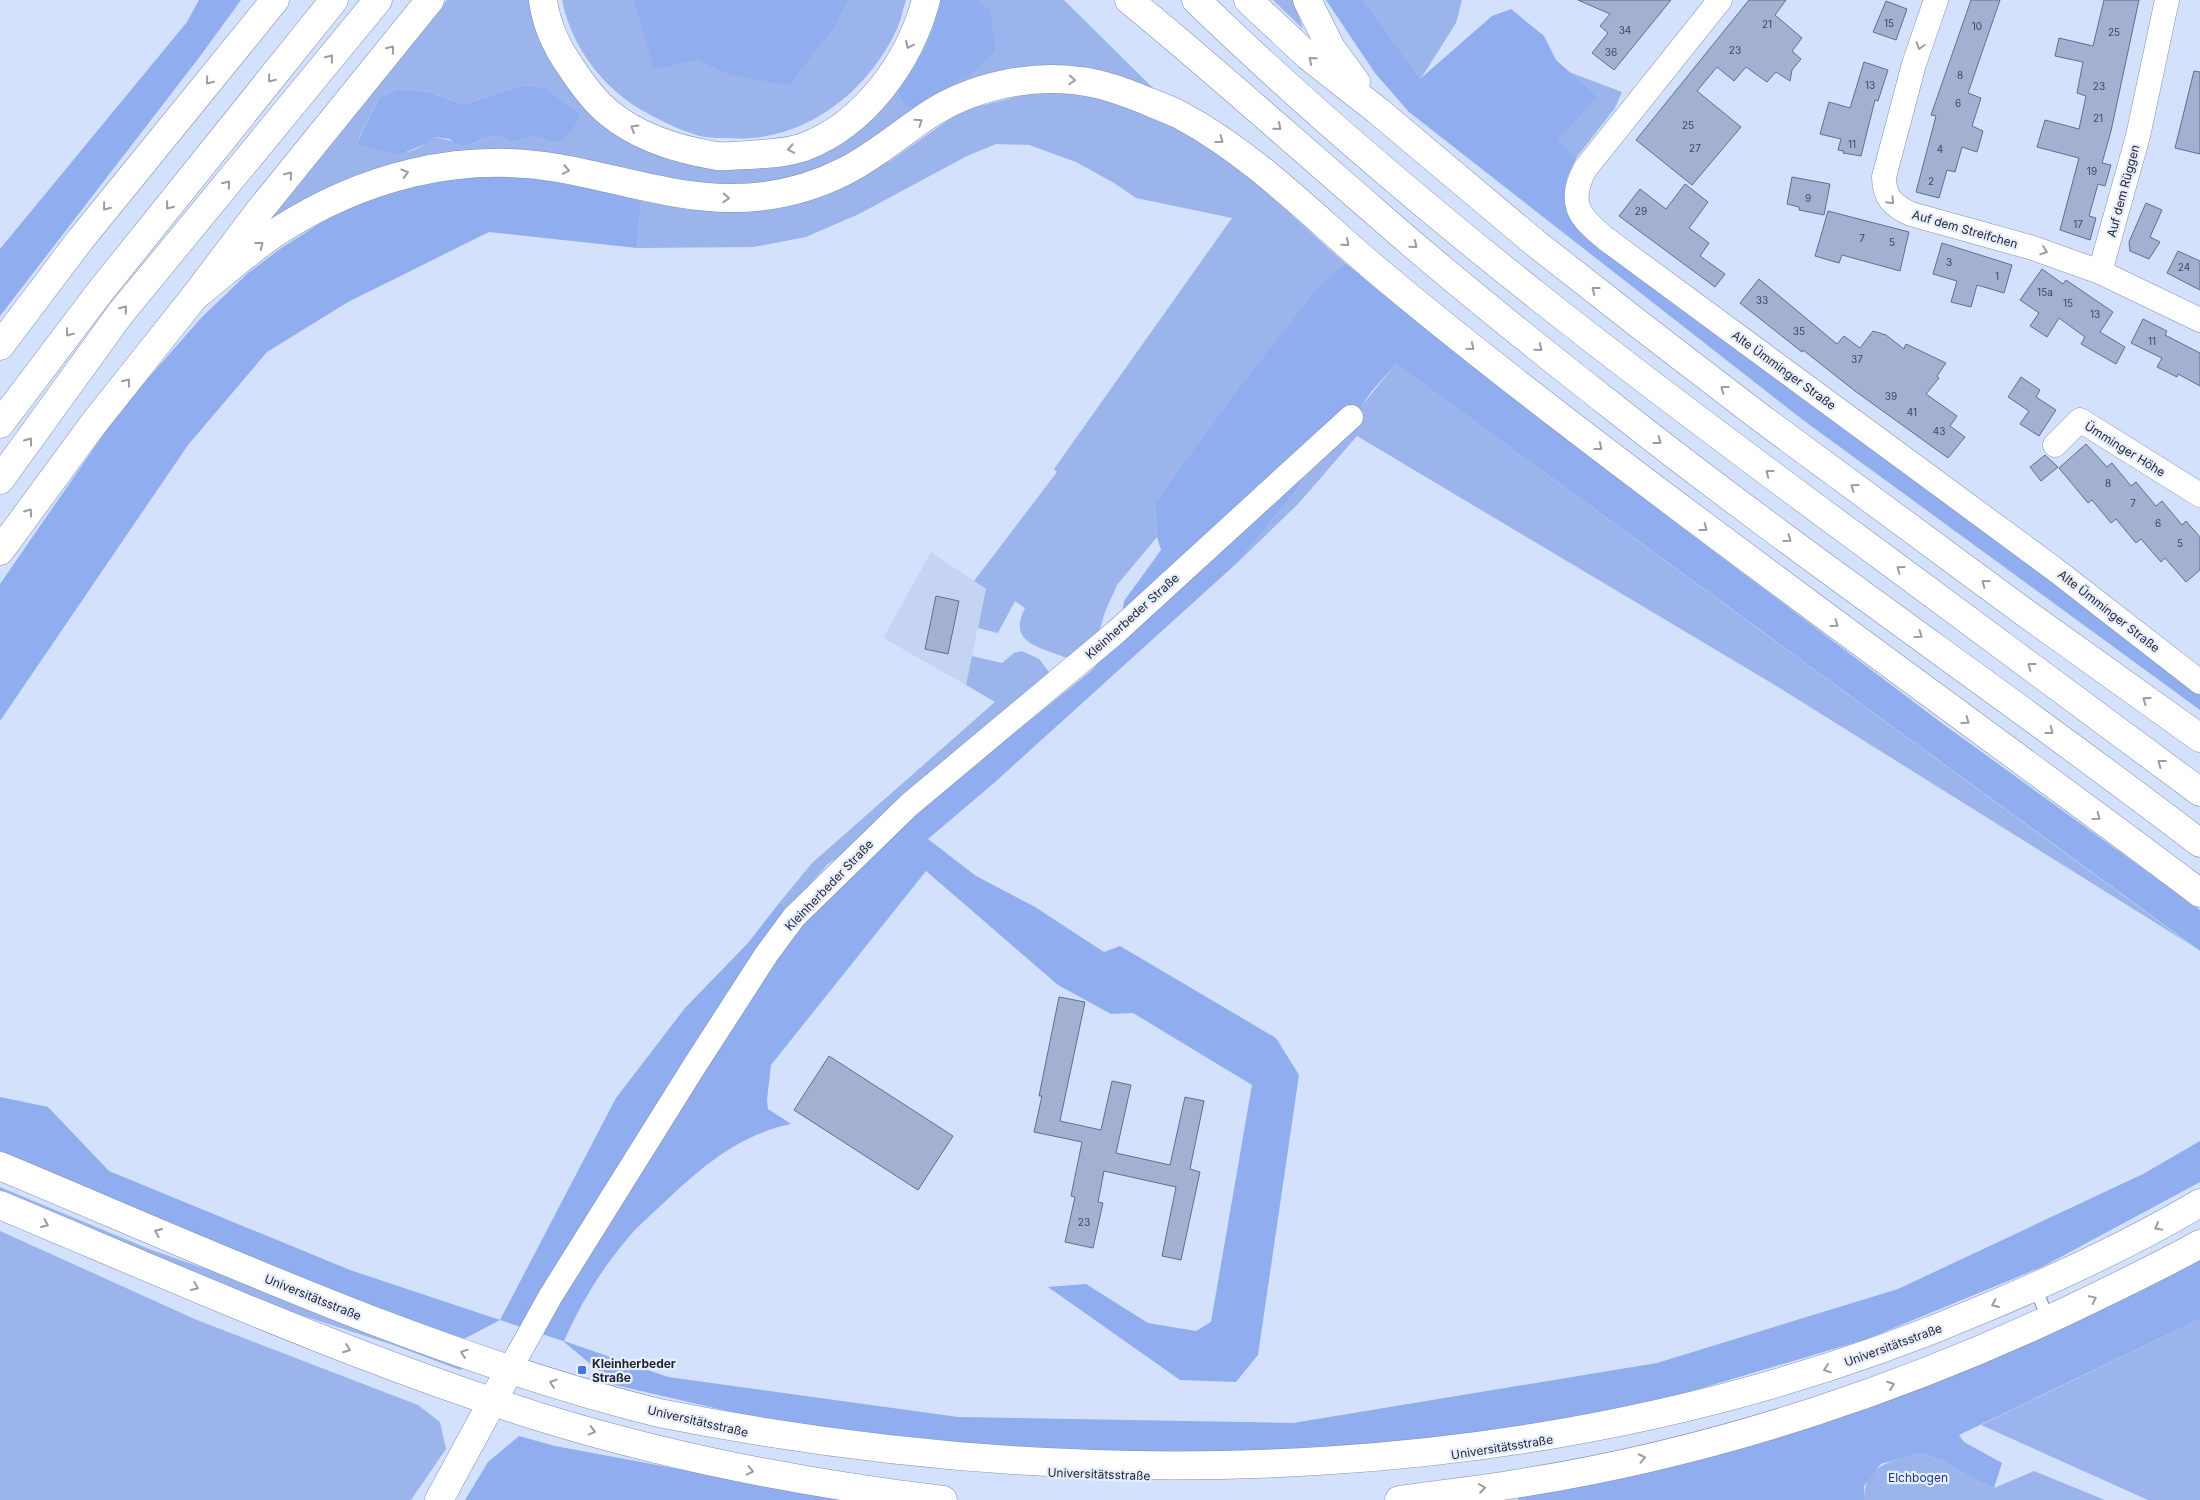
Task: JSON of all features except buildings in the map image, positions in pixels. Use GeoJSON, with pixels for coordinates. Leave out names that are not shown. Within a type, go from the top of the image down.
{"type":"FeatureCollection","features":[{"type":"Feature","properties":{"kind":"main road"},"geometry":{"type":"LineString","coordinates":[[250,29],[266,0]]}},
{"type":"Feature","properties":{"kind":"main road"},"geometry":{"type":"LineString","coordinates":[[0,346],[80,240],[250,29],[276,0]]}},
{"type":"Feature","properties":{"kind":"main road"},"geometry":{"type":"LineString","coordinates":[[0,424],[99,293],[334,0]]}},
{"type":"Feature","properties":{"kind":"main road"},"geometry":{"type":"LineString","coordinates":[[0,480],[120,314],[378,0]]}},
{"type":"Feature","properties":{"kind":"main road"},"geometry":{"type":"LineString","coordinates":[[0,551],[94,423],[195,296],[260,210],[430,0]]}},
{"type":"Feature","properties":{"kind":"main road"},"geometry":{"type":"LineString","coordinates":[[543,0],[544,11],[554,40],[583,85],[609,113],[644,134],[677,147],[719,156],[765,154],[803,147],[834,132],[858,112],[882,87],[905,54],[920,22],[926,0]]}},
{"type":"Feature","properties":{"kind":"main road"},"geometry":{"type":"LineString","coordinates":[[1129,0],[1202,60],[1375,213],[1482,303],[1619,412],[2200,843]]}},
{"type":"Feature","properties":{"kind":"main road"},"geometry":{"type":"LineString","coordinates":[[1140,0],[1202,60]]}},
{"type":"Feature","properties":{"kind":"main road"},"geometry":{"type":"LineString","coordinates":[[1196,0],[1343,135],[1598,344],[1778,481],[2200,792]]}},
{"type":"Feature","properties":{"kind":"main road"},"geometry":{"type":"LineString","coordinates":[[1248,0],[1308,56],[1378,111],[1534,242],[1757,415],[2024,612],[2200,738]]}},
{"type":"Feature","properties":{"kind":"main road"},"geometry":{"type":"LineString","coordinates":[[1307,0],[1331,48],[1378,111]]}},
{"type":"Feature","properties":{"kind":"main road"},"geometry":{"type":"LineString","coordinates":[[195,296],[274,234],[316,209],[376,182],[415,171],[485,162],[520,163],[553,167],[666,192],[734,198],[759,197],[818,184],[850,169],[938,108],[970,94],[1011,82],[1043,79],[1080,80],[1116,89],[1179,114],[1216,137],[1272,178],[1377,270],[1484,359],[1707,530],[2200,893]]}},
{"type":"Feature","properties":{"kind":"main road","name":"Universitätsstraße"},"geometry":{"type":"LineString","coordinates":[[0,1166],[275,1282],[396,1329],[596,1396],[715,1426],[818,1446],[925,1462],[1010,1471],[1107,1476],[1291,1473],[1484,1453],[1639,1422],[1794,1380],[1912,1340],[2035,1287],[2156,1228],[2200,1202]]}},
{"type":"Feature","properties":{"kind":"main road"},"geometry":{"type":"LineString","coordinates":[[0,1205],[302,1332],[493,1402],[600,1433],[755,1472],[889,1494],[943,1500]]}},
{"type":"Feature","properties":{"kind":"main road"},"geometry":{"type":"LineString","coordinates":[[1399,1500],[1523,1483],[1655,1456],[1798,1418],[1948,1364],[2049,1320],[2200,1244]]}},
{"type":"Feature","properties":{"kind":"main road","name":"Kleinherbeder Straße"},"geometry":{"type":"LineString","coordinates":[[439,1500],[510,1368]]}},
{"type":"Feature","properties":{"kind":"street","name":"Alte Ümminger Straße"},"geometry":{"type":"LineString","coordinates":[[1720,0],[1585,169],[1579,180],[1575,195],[1577,209],[1587,223],[1606,239],[2053,568],[2200,682]]}},
{"type":"Feature","properties":{"kind":"street","name":"Auf dem Streifchen"},"geometry":{"type":"LineString","coordinates":[[1936,0],[1914,64],[1893,140],[1884,177],[1886,195],[1895,206],[1911,214],[2033,248],[2100,272]]}},
{"type":"Feature","properties":{"kind":"street","name":"Auf dem Rüggen"},"geometry":{"type":"LineString","coordinates":[[2100,272],[2138,136],[2167,0]]}},
{"type":"Feature","properties":{"kind":"street"},"geometry":{"type":"LineString","coordinates":[[2100,272],[2200,320]]}},
{"type":"Feature","properties":{"kind":"street","name":"Kleinherbeder Straße"},"geometry":{"type":"LineString","coordinates":[[510,1368],[550,1297],[694,1065],[766,955],[794,917],[909,805],[1115,633],[1350,418]]}},
{"type":"Feature","properties":{"kind":"street","name":"Ümminger Höhe"},"geometry":{"type":"LineString","coordinates":[[2055,445],[2080,420],[2200,495]]}},
{"type":"Feature","properties":{"kind":"lane"},"geometry":{"type":"LineString","coordinates":[[2035,1287],[2049,1320]]}},
{"type":"Feature","properties":{"kind":"shaded area"},"geometry":{"type":"Polygon","coordinates":[[[199,0],[241,0],[201,55],[0,316],[0,249],[187,22],[199,0]]]}},
{"type":"Feature","properties":{"kind":"shaded area"},"geometry":{"type":"Polygon","coordinates":[[[634,0],[848,0],[834,27],[789,85],[730,75],[698,60],[654,69],[634,0]]]}},
{"type":"Feature","properties":{"kind":"shaded area"},"geometry":{"type":"Polygon","coordinates":[[[941,0],[979,0],[990,9],[995,50],[981,66],[969,75],[915,107],[909,107],[902,99],[899,91],[925,47],[941,0]]]}},
{"type":"Feature","properties":{"kind":"shaded area"},"geometry":{"type":"Polygon","coordinates":[[[1326,0],[1363,0],[1420,79],[1492,16],[1511,9],[1544,36],[1556,60],[1598,97],[1557,140],[1577,157],[1565,187],[1566,200],[1572,218],[2200,693],[2200,710],[1803,420],[1409,112],[1375,73],[1326,0]]]}},
{"type":"Feature","properties":{"kind":"shaded area"},"geometry":{"type":"Polygon","coordinates":[[[524,85],[546,88],[581,115],[568,135],[553,143],[534,136],[512,142],[499,136],[486,137],[470,145],[456,144],[450,139],[435,137],[426,144],[401,154],[385,152],[357,143],[379,98],[398,89],[430,92],[463,105],[524,85]]]}},
{"type":"Feature","properties":{"kind":"shaded area"},"geometry":{"type":"Polygon","coordinates":[[[503,176],[565,181],[641,201],[637,248],[489,232],[348,302],[267,352],[188,445],[0,721],[0,584],[121,409],[202,317],[248,273],[280,249],[325,220],[365,200],[415,185],[457,178],[503,176]]]}},
{"type":"Feature","properties":{"kind":"shaded area"},"geometry":{"type":"Polygon","coordinates":[[[1345,263],[1683,528],[1943,724],[2200,910],[2200,951],[1396,364],[1371,392],[1345,430],[1316,461],[1295,492],[1237,563],[994,783],[928,839],[976,876],[1035,907],[1104,952],[1120,946],[1276,1038],[1299,1075],[1258,1355],[1236,1382],[1180,1380],[1048,1287],[1086,1284],[1148,1323],[1196,1331],[1211,1322],[1252,1085],[1133,1013],[1111,1014],[1058,985],[926,871],[771,1065],[767,1100],[768,1109],[791,1124],[756,1135],[725,1152],[683,1185],[645,1220],[614,1255],[598,1278],[564,1341],[668,1377],[958,1417],[1293,1423],[1657,1363],[1898,1289],[2143,1174],[2200,1141],[2200,1182],[2042,1267],[1867,1339],[1682,1394],[1515,1431],[1328,1449],[1076,1454],[784,1424],[598,1381],[600,1372],[563,1341],[500,1320],[616,1098],[685,1008],[748,943],[780,902],[787,910],[824,899],[943,791],[1091,671],[1140,618],[1123,608],[1124,601],[1161,550],[1157,537],[1155,502],[1233,395],[1317,289],[1345,263]]]}},
{"type":"Feature","properties":{"kind":"shaded area"},"geometry":{"type":"Polygon","coordinates":[[[931,552],[986,589],[966,685],[883,638],[931,552]]]}},
{"type":"Feature","properties":{"kind":"shaded area"},"geometry":{"type":"Polygon","coordinates":[[[0,1097],[48,1107],[109,1171],[350,1270],[500,1320],[460,1341],[271,1265],[0,1151],[0,1097]]]}},
{"type":"Feature","properties":{"kind":"shaded area"},"geometry":{"type":"Polygon","coordinates":[[[2200,1255],[2200,1319],[1959,1435],[1964,1442],[2002,1463],[1994,1488],[1977,1481],[1943,1461],[1918,1453],[1881,1464],[1864,1486],[1864,1500],[1518,1500],[1518,1495],[1747,1441],[1868,1409],[2072,1324],[2200,1255]]]}},
{"type":"Feature","properties":{"kind":"shaded area"},"geometry":{"type":"Polygon","coordinates":[[[519,1436],[555,1446],[845,1500],[465,1500],[488,1462],[519,1436]]]}},
{"type":"Feature","properties":{"kind":"green space"},"geometry":{"type":"Polygon","coordinates":[[[447,0],[533,0],[542,32],[670,156],[832,144],[936,0],[941,0],[930,36],[914,70],[900,91],[915,107],[933,95],[990,9],[979,0],[1064,0],[1157,92],[1075,68],[849,155],[817,171],[786,180],[750,186],[709,187],[619,171],[260,230],[447,0]],[[524,85],[463,105],[430,92],[398,89],[379,98],[357,142],[397,153],[414,150],[435,137],[470,145],[486,137],[499,136],[512,142],[534,136],[553,143],[581,115],[546,88],[524,85]]]}},
{"type":"Feature","properties":{"kind":"green space"},"geometry":{"type":"Polygon","coordinates":[[[562,0],[906,0],[900,22],[884,53],[868,75],[849,94],[828,110],[805,124],[780,133],[754,138],[713,138],[703,137],[668,124],[638,108],[611,87],[589,62],[580,48],[566,17],[562,0]]]}},
{"type":"Feature","properties":{"kind":"green space"},"geometry":{"type":"Polygon","coordinates":[[[1273,0],[1294,0],[1303,29],[1273,0]]]}},
{"type":"Feature","properties":{"kind":"green space"},"geometry":{"type":"Polygon","coordinates":[[[1363,0],[1462,0],[1456,23],[1420,80],[1363,0]]]}},
{"type":"Feature","properties":{"kind":"green space"},"geometry":{"type":"Polygon","coordinates":[[[1569,72],[1622,92],[1615,108],[1577,157],[1556,140],[1598,97],[1569,72]]]}},
{"type":"Feature","properties":{"kind":"green space"},"geometry":{"type":"Polygon","coordinates":[[[1056,91],[1116,101],[1156,117],[1186,133],[1214,151],[1269,194],[1345,263],[1317,290],[1233,395],[1155,502],[1157,537],[1117,585],[1105,612],[1099,632],[1068,657],[1028,642],[1020,629],[1020,619],[1025,608],[1015,601],[998,633],[978,628],[986,589],[974,581],[1057,472],[1054,469],[1232,218],[1136,198],[1114,183],[1076,162],[1029,145],[996,144],[967,156],[859,214],[806,237],[754,247],[637,248],[641,201],[685,209],[741,212],[802,202],[847,184],[890,161],[954,116],[972,108],[1023,95],[1056,91]]]}},
{"type":"Feature","properties":{"kind":"green space"},"geometry":{"type":"Polygon","coordinates":[[[1396,364],[2191,945],[1773,684],[1357,436],[1299,503],[1237,563],[1295,492],[1316,461],[1396,364]]]}},
{"type":"Feature","properties":{"kind":"green space"},"geometry":{"type":"Polygon","coordinates":[[[1022,651],[1039,659],[1049,672],[847,851],[828,864],[787,910],[780,902],[812,863],[995,702],[966,685],[972,656],[1002,663],[1014,653],[1022,651]]]}},
{"type":"Feature","properties":{"kind":"green space"},"geometry":{"type":"Polygon","coordinates":[[[0,1187],[149,1249],[212,1271],[464,1368],[460,1370],[396,1346],[270,1305],[0,1193],[0,1187]]]}},
{"type":"Feature","properties":{"kind":"green space"},"geometry":{"type":"Polygon","coordinates":[[[0,1231],[197,1320],[418,1405],[440,1422],[446,1449],[411,1500],[0,1500],[0,1231]]]}},
{"type":"Feature","properties":{"kind":"green space"},"geometry":{"type":"Polygon","coordinates":[[[2200,1319],[2200,1500],[2148,1500],[1981,1425],[2200,1319]]]}},
{"type":"Feature","properties":{"kind":"green space","name":"Elchbogen"},"geometry":{"type":"Polygon","coordinates":[[[1918,1453],[1943,1461],[1977,1481],[1994,1488],[2034,1471],[2105,1500],[1864,1500],[1865,1488],[1874,1472],[1889,1462],[1918,1453]]]}},
{"type":"Feature","properties":{"kind":"place","name":"Kleinherbeder Straße"},"geometry":{"type":"Point","coordinates":[582,1370]}}]}
